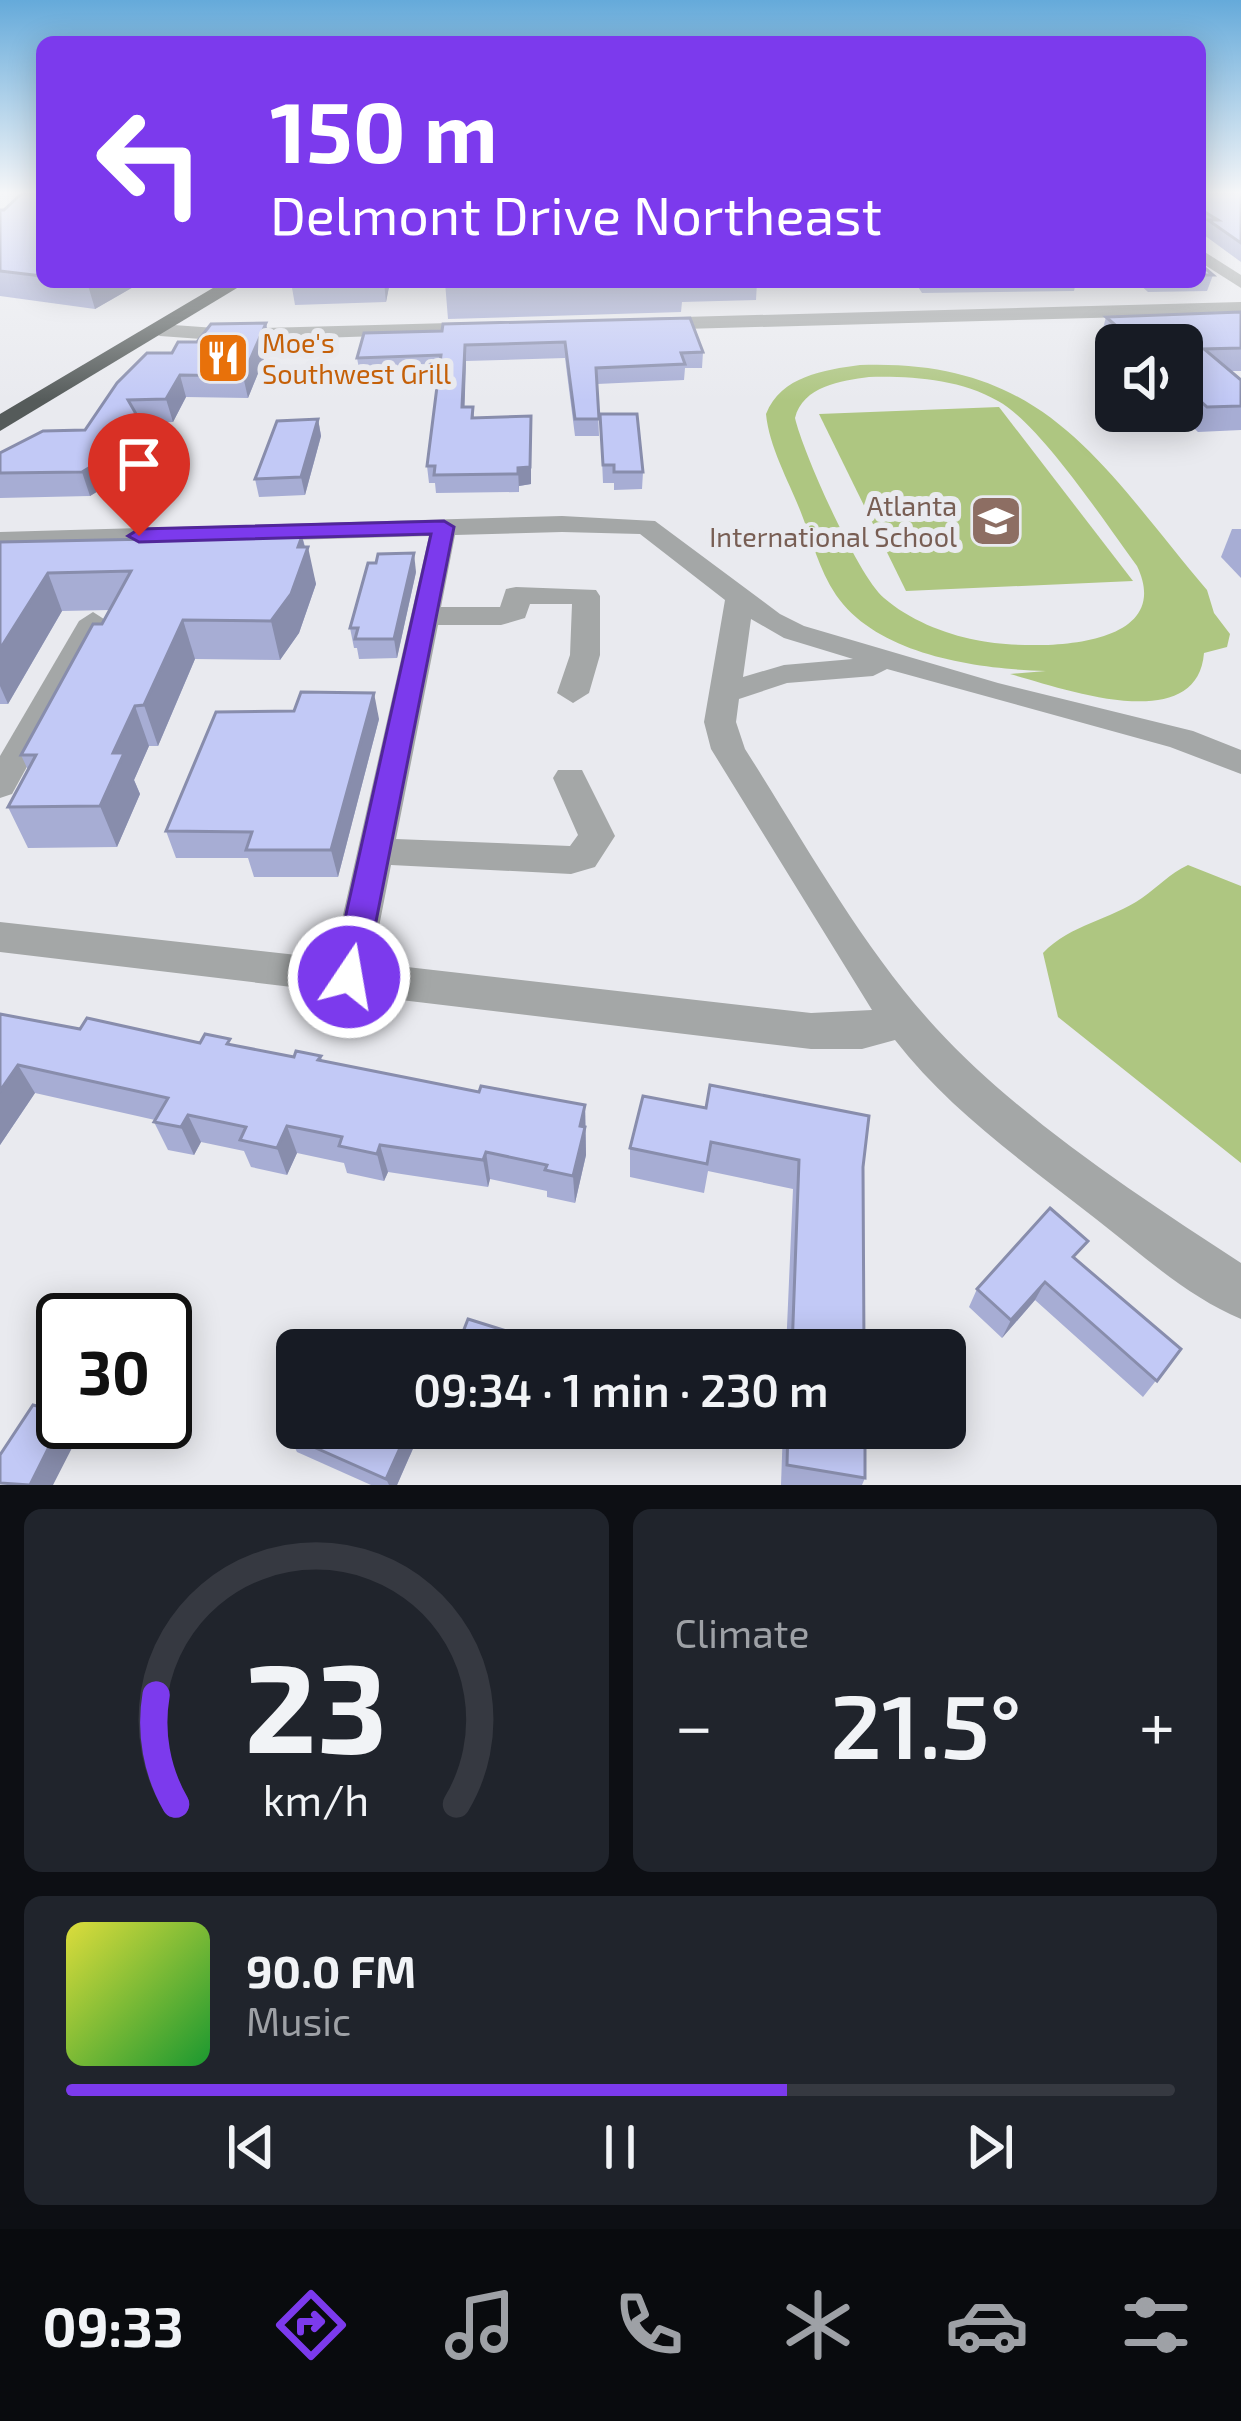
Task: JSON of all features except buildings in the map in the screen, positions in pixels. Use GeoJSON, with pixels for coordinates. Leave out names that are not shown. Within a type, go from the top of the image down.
{"type":"FeatureCollection","features":[{"type":"Feature","properties":{"kind":"highway"},"geometry":{"type":"LineString","coordinates":[[0,424],[227,288]]}},
{"type":"Feature","properties":{"kind":"street"},"geometry":{"type":"LineString","coordinates":[[1212,262],[1241,283]]}},
{"type":"Feature","properties":{"kind":"street"},"geometry":{"type":"LineString","coordinates":[[628,325],[1241,308]]}},
{"type":"Feature","properties":{"kind":"street"},"geometry":{"type":"LineString","coordinates":[[160,330],[229,335],[514,328]]}},
{"type":"Feature","properties":{"kind":"street"},"geometry":{"type":"LineString","coordinates":[[0,540],[646,526],[794,632],[1181,739],[1241,763]]}},
{"type":"Feature","properties":{"kind":"street"},"geometry":{"type":"LineString","coordinates":[[349,977],[444,527]]}},
{"type":"Feature","properties":{"kind":"street"},"geometry":{"type":"LineString","coordinates":[[426,616],[501,616],[514,611],[516,595],[586,596],[585,655],[573,693]]}},
{"type":"Feature","properties":{"kind":"street"},"geometry":{"type":"LineString","coordinates":[[740,597],[720,722],[728,749],[838,926],[948,1070],[1001,1118],[1196,1265],[1241,1293]]}},
{"type":"Feature","properties":{"kind":"street"},"geometry":{"type":"LineString","coordinates":[[0,786],[93,621]]}},
{"type":"Feature","properties":{"kind":"street"},"geometry":{"type":"LineString","coordinates":[[723,694],[784,674],[825,667],[935,674]]}},
{"type":"Feature","properties":{"kind":"street"},"geometry":{"type":"LineString","coordinates":[[375,850],[571,860],[582,856],[597,836],[570,778]]}},
{"type":"Feature","properties":{"kind":"street"},"geometry":{"type":"LineString","coordinates":[[0,937],[812,1031],[862,1031],[906,1019]]}},
{"type":"Feature","properties":{"kind":"green space"},"geometry":{"type":"Polygon","coordinates":[[[860,365],[924,367],[978,379],[1023,400],[1063,428],[1134,501],[1207,590],[1214,613],[1230,634],[1227,647],[1204,653],[1196,679],[1178,694],[1153,701],[1124,701],[1010,674],[1046,671],[991,667],[932,655],[877,632],[854,616],[820,564],[775,451],[766,414],[793,383],[860,365]],[[885,377],[824,387],[806,399],[795,418],[833,513],[860,566],[884,598],[939,630],[998,643],[1090,640],[1117,631],[1136,616],[1144,595],[1137,566],[1072,476],[1015,413],[967,388],[935,380],[885,377]]]}},
{"type":"Feature","properties":{"kind":"green space"},"geometry":{"type":"Polygon","coordinates":[[[999,407],[1133,581],[906,591],[819,414],[999,407]]]}},
{"type":"Feature","properties":{"kind":"green space"},"geometry":{"type":"Polygon","coordinates":[[[1188,865],[1241,886],[1241,1163],[1058,1017],[1043,953],[1066,935],[1142,898],[1188,865]]]}},
{"type":"Feature","properties":{"kind":"place","name":"Moe's Southwest Grill"},"geometry":{"type":"Point","coordinates":[223,358]}},
{"type":"Feature","properties":{"kind":"place","name":"Atlanta International School"},"geometry":{"type":"Point","coordinates":[996,521]}},
{"type":"Feature","properties":{"kind":"route"},"geometry":{"type":"LineString","coordinates":[[139,536],[444,527],[349,977]]}}]}
